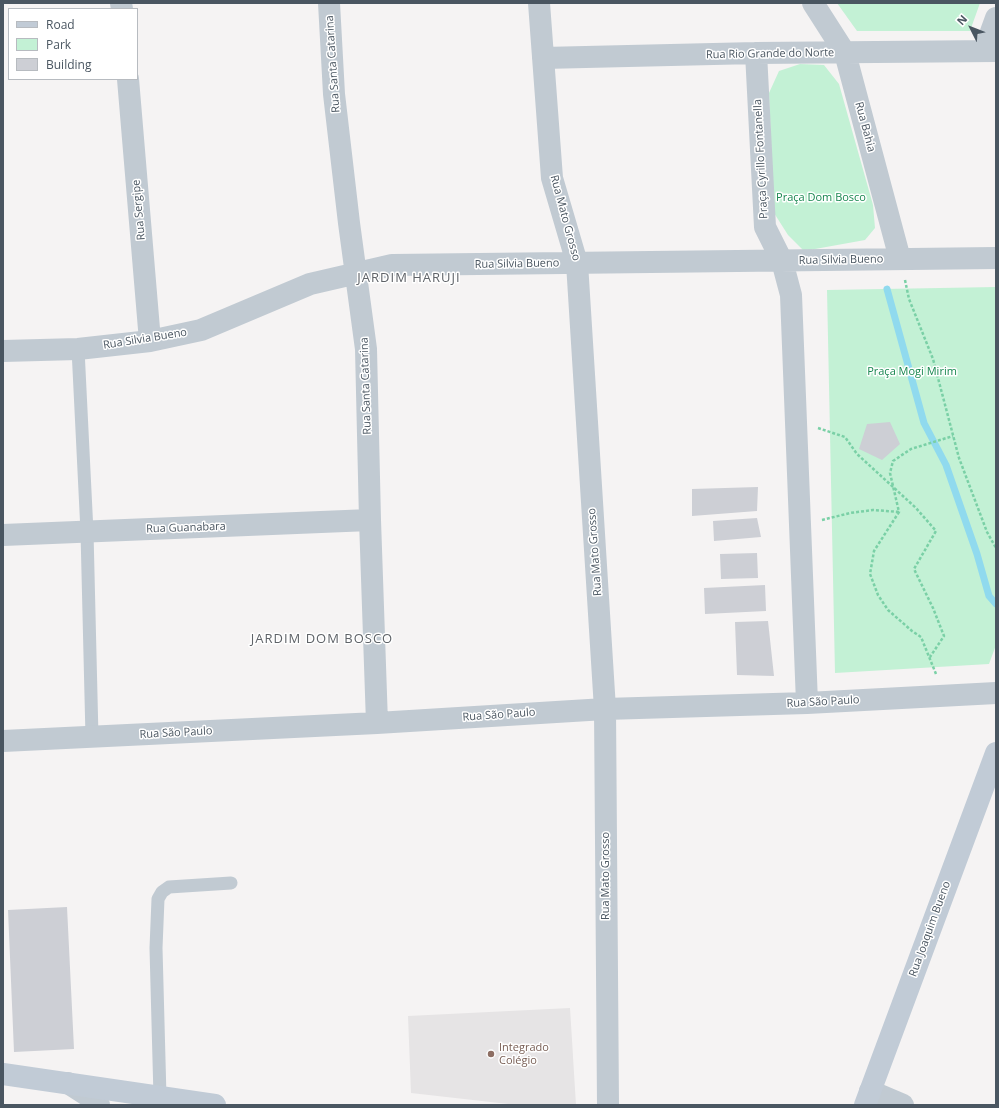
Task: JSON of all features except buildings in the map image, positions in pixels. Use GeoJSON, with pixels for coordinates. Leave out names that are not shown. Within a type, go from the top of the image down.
{"type":"FeatureCollection","features":[{"type":"Feature","properties":{"kind":"street","name":"Rua Santa Catarina"},"geometry":{"type":"LineString","coordinates":[[329,3],[334,94],[366,349],[377,723]]}},
{"type":"Feature","properties":{"kind":"street","name":"Rua Mato Grosso"},"geometry":{"type":"LineString","coordinates":[[539,3],[552,178],[577,263],[605,709],[608,1105]]}},
{"type":"Feature","properties":{"kind":"street","name":"Rua Bahia"},"geometry":{"type":"LineString","coordinates":[[813,3],[845,52],[900,259]]}},
{"type":"Feature","properties":{"kind":"street"},"geometry":{"type":"LineString","coordinates":[[990,51],[996,18]]}},
{"type":"Feature","properties":{"kind":"street","name":"Rua Rio Grande do Norte"},"geometry":{"type":"LineString","coordinates":[[544,58],[756,53],[990,51]]}},
{"type":"Feature","properties":{"kind":"street","name":"Praça Cyrillo Fontanella"},"geometry":{"type":"LineString","coordinates":[[756,53],[765,227],[782,261]]}},
{"type":"Feature","properties":{"kind":"street","name":"Rua Sergipe"},"geometry":{"type":"LineString","coordinates":[[128,80],[150,341]]}},
{"type":"Feature","properties":{"kind":"street","name":"Rua Silvia Bueno"},"geometry":{"type":"LineString","coordinates":[[3,351],[78,349],[150,341],[201,330],[310,284],[392,266],[996,258]]}},
{"type":"Feature","properties":{"kind":"street"},"geometry":{"type":"LineString","coordinates":[[782,261],[791,295],[807,703]]}},
{"type":"Feature","properties":{"kind":"street","name":"Rua Guanabara"},"geometry":{"type":"LineString","coordinates":[[3,535],[370,520]]}},
{"type":"Feature","properties":{"kind":"street","name":"Rua São Paulo"},"geometry":{"type":"LineString","coordinates":[[3,741],[377,723],[605,709],[807,703],[996,693]]}},
{"type":"Feature","properties":{"kind":"street","name":"Rua Joaquim Bueno"},"geometry":{"type":"LineString","coordinates":[[867,1098],[996,752]]}},
{"type":"Feature","properties":{"kind":"street"},"geometry":{"type":"LineString","coordinates":[[3,1074],[211,1105]]}},
{"type":"Feature","properties":{"kind":"street"},"geometry":{"type":"LineString","coordinates":[[68,1083],[96,1101],[99,1105]]}},
{"type":"Feature","properties":{"kind":"street"},"geometry":{"type":"LineString","coordinates":[[867,1098],[903,1105]]}},
{"type":"Feature","properties":{"kind":"lane"},"geometry":{"type":"LineString","coordinates":[[78,349],[87,532],[92,737]]}},
{"type":"Feature","properties":{"kind":"lane"},"geometry":{"type":"LineString","coordinates":[[160,1097],[156,948],[158,899],[162,892],[169,886],[231,883]]}},
{"type":"Feature","properties":{"kind":"path"},"geometry":{"type":"LineString","coordinates":[[900,259],[909,299],[933,359],[959,458],[987,532],[996,548]]}},
{"type":"Feature","properties":{"kind":"path"},"geometry":{"type":"LineString","coordinates":[[796,422],[845,437],[857,454],[872,466],[916,508],[936,531],[914,569],[933,608],[944,636],[930,658]]}},
{"type":"Feature","properties":{"kind":"path"},"geometry":{"type":"LineString","coordinates":[[944,696],[921,637],[888,610],[878,595],[870,574],[874,551],[899,512],[890,474],[894,461],[911,449],[953,436]]}},
{"type":"Feature","properties":{"kind":"path"},"geometry":{"type":"LineString","coordinates":[[800,527],[832,517],[873,510],[899,512]]}},
{"type":"Feature","properties":{"kind":"shaded area","name":"Integrado Colégio"},"geometry":{"type":"Polygon","coordinates":[[[570,1008],[576,1105],[517,1105],[411,1093],[408,1016],[570,1008]]]}},
{"type":"Feature","properties":{"kind":"green space"},"geometry":{"type":"Polygon","coordinates":[[[837,3],[980,3],[970,31],[857,31],[837,3]]]}},
{"type":"Feature","properties":{"kind":"green space","name":"Praça Dom Bosco"},"geometry":{"type":"Polygon","coordinates":[[[800,64],[824,65],[839,84],[873,205],[875,228],[865,240],[804,251],[788,235],[774,213],[769,93],[779,71],[800,64]]]}},
{"type":"Feature","properties":{"kind":"green space","name":"Praça Mogi Mirim"},"geometry":{"type":"Polygon","coordinates":[[[996,287],[996,645],[989,664],[835,673],[827,290],[996,287]]]}},
{"type":"Feature","properties":{"kind":"waterway"},"geometry":{"type":"LineString","coordinates":[[887,289],[924,423],[946,465],[977,554],[989,596],[996,604]]}},
{"type":"Feature","properties":{"kind":"place","name":"Integrado Colégio"},"geometry":{"type":"Point","coordinates":[491,1054]}},
{"type":"Feature","properties":{"kind":"district","name":"JARDIM HARUJI"},"geometry":{"type":"Point","coordinates":[409,278]}},
{"type":"Feature","properties":{"kind":"district","name":"JARDIM DOM BOSCO"},"geometry":{"type":"Point","coordinates":[322,639]}}]}
